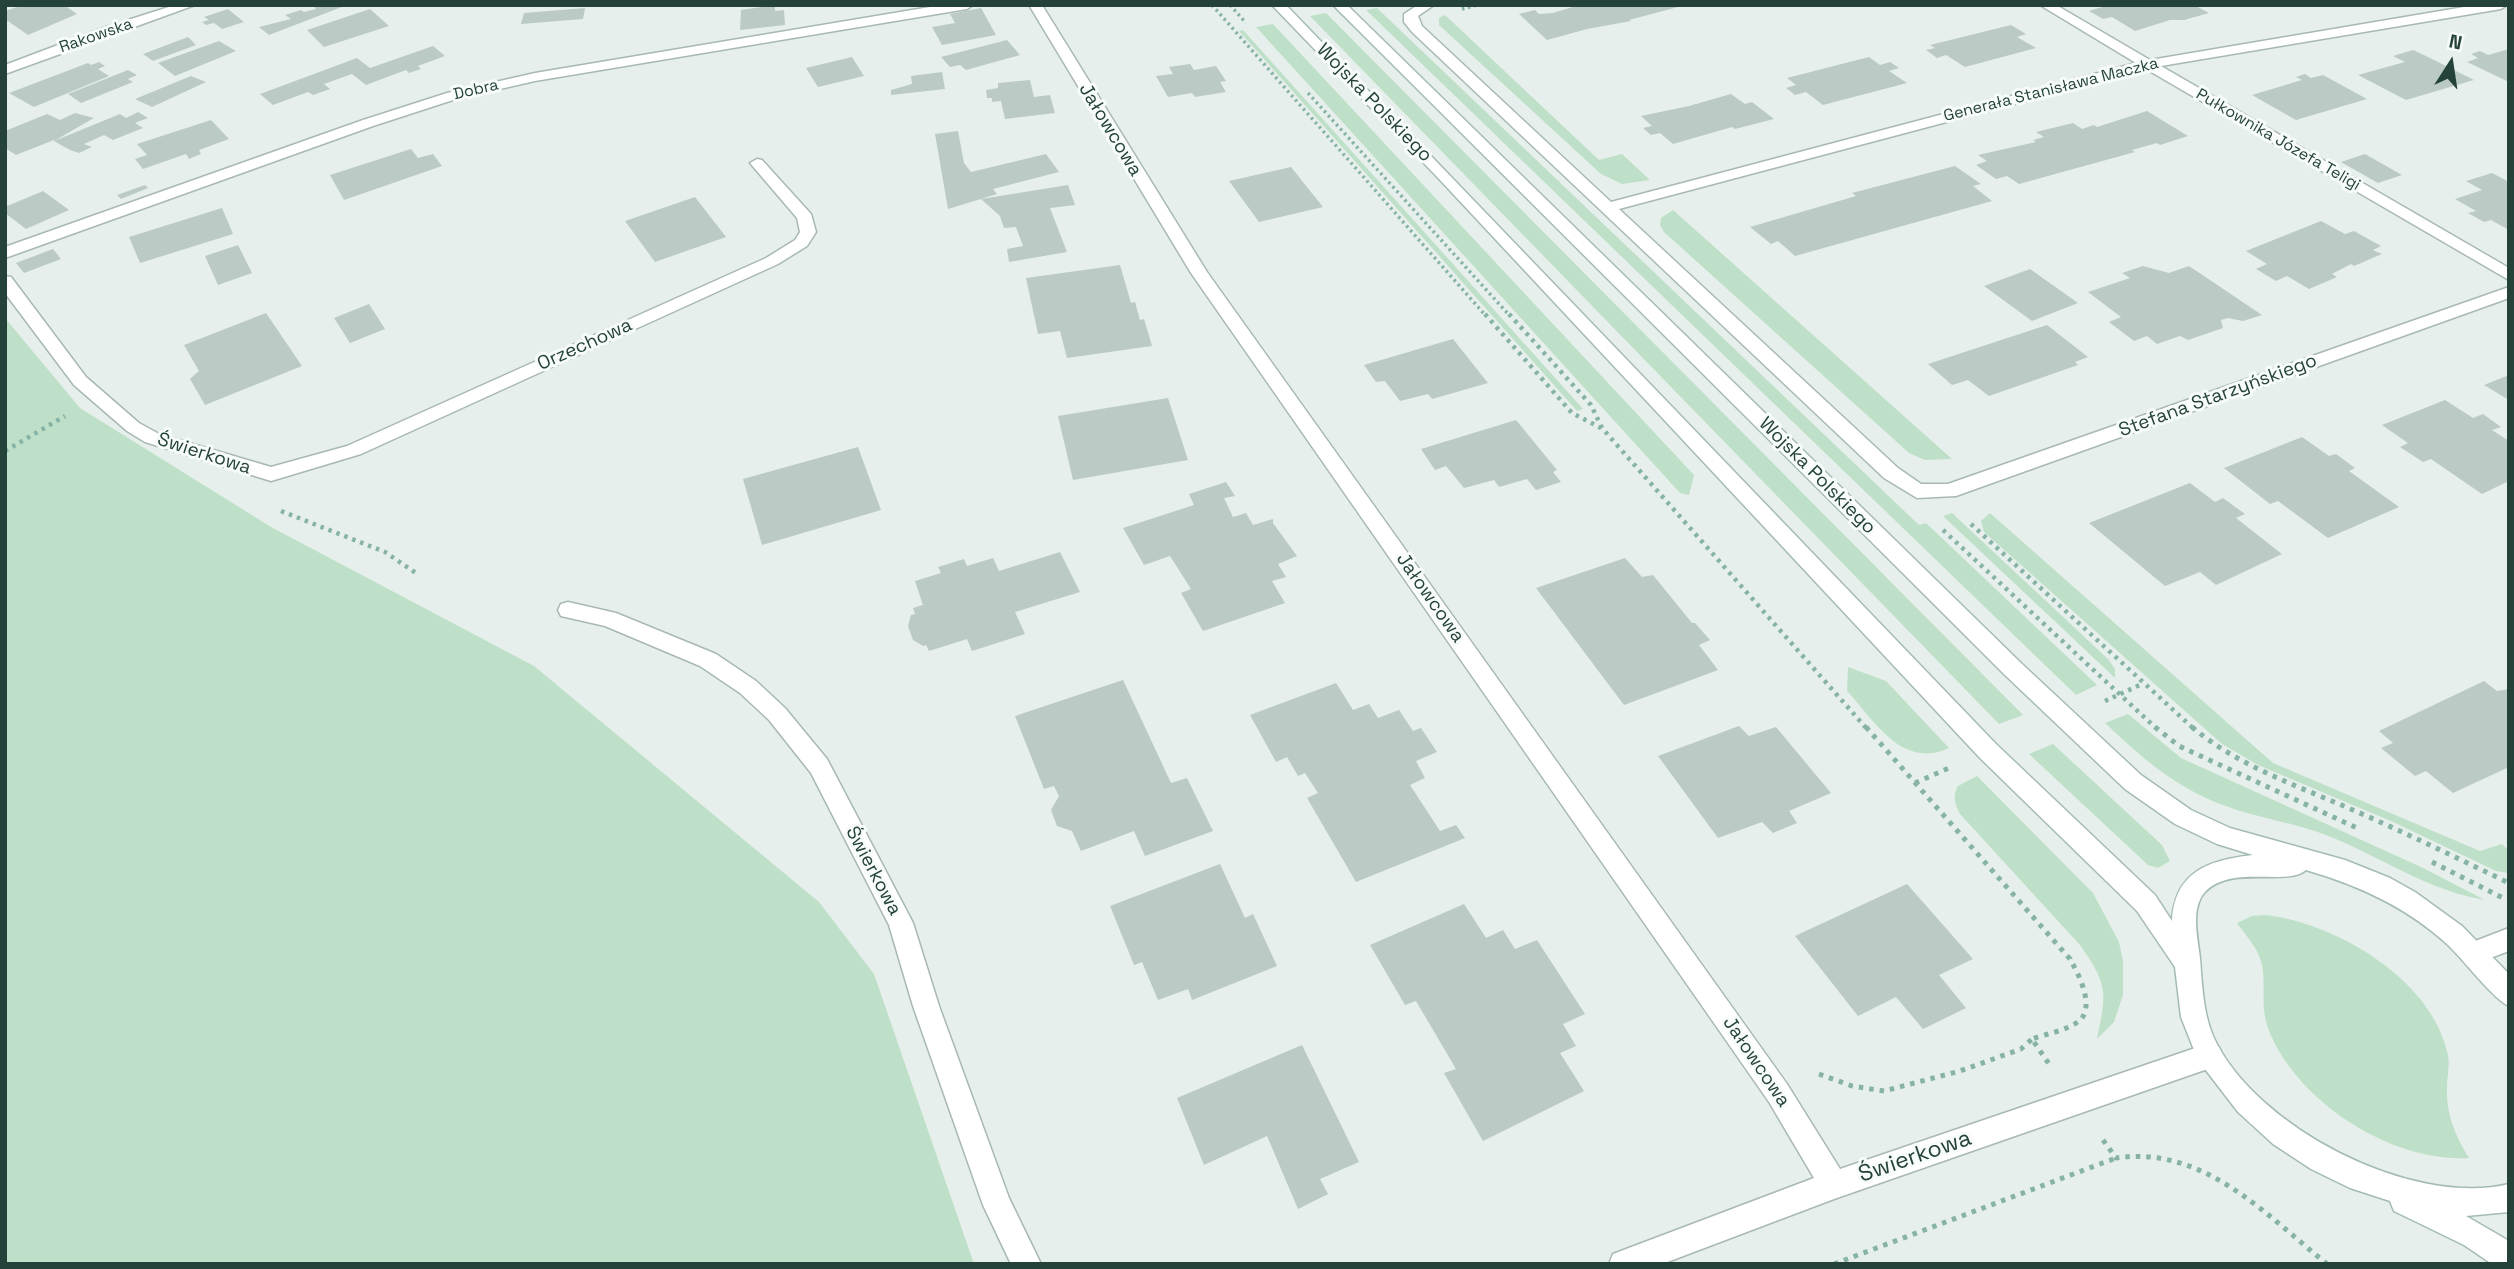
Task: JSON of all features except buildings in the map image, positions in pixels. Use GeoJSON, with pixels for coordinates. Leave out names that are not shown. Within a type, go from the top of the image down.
{"type":"FeatureCollection","features":[{"type":"Feature","properties":{"kind":"street","name":"Rakowska"},"geometry":{"type":"LineString","coordinates":[[5,71],[108,31],[189,5]]}},
{"type":"Feature","properties":{"kind":"street","name":"Dobra"},"geometry":{"type":"LineString","coordinates":[[5,253],[368,123],[452,96],[535,77],[967,5]]}},
{"type":"Feature","properties":{"kind":"street","name":"Jałowcowa"},"geometry":{"type":"LineString","coordinates":[[1035,5],[1199,273],[1778,1093],[1834,1185]]}},
{"type":"Feature","properties":{"kind":"street","name":"Wojska Polskiego"},"geometry":{"type":"LineString","coordinates":[[1278,5],[1436,167],[1988,751],[2146,903],[2188,965]]}},
{"type":"Feature","properties":{"kind":"street","name":"Wojska Polskiego"},"geometry":{"type":"LineString","coordinates":[[1339,5],[2123,774],[2183,817],[2225,837],[2345,871]]}},
{"type":"Feature","properties":{"kind":"street","name":"Pułkownika Józefa Teligi"},"geometry":{"type":"LineString","coordinates":[[2046,5],[2509,275]]}},
{"type":"Feature","properties":{"kind":"street","name":"Generała Stanisława Maczka"},"geometry":{"type":"LineString","coordinates":[[1609,207],[2148,64],[2501,5]]}},
{"type":"Feature","properties":{"kind":"street"},"geometry":{"type":"LineString","coordinates":[[1421,9],[1411,22],[1417,29],[1891,473],[1908,487],[1927,492]]}},
{"type":"Feature","properties":{"kind":"street","name":"Orzechowa"},"geometry":{"type":"LineString","coordinates":[[271,474],[354,450],[772,261],[801,243],[808,232],[805,217],[757,163]]}},
{"type":"Feature","properties":{"kind":"street","name":"Świerkowa"},"geometry":{"type":"LineString","coordinates":[[5,281],[80,381],[133,426],[152,438],[271,474]]}},
{"type":"Feature","properties":{"kind":"street","name":"Stefana Starzyńskiego"},"geometry":{"type":"LineString","coordinates":[[1927,492],[1949,491],[2509,292]]}},
{"type":"Feature","properties":{"kind":"street","name":"Świerkowa"},"geometry":{"type":"LineString","coordinates":[[568,610],[609,619],[708,660],[748,687],[777,713],[819,766],[901,923],[926,1006],[997,1205],[1027,1264]]}},
{"type":"Feature","properties":{"kind":"street"},"geometry":{"type":"LineString","coordinates":[[2509,994],[2495,974],[2474,953],[2408,902],[2345,871],[2308,865],[2244,865],[2204,879],[2190,893],[2186,905],[2184,924],[2193,1012],[2198,1032],[2210,1056],[2239,1092],[2272,1126],[2340,1170],[2384,1193],[2433,1213],[2509,1258]]}},
{"type":"Feature","properties":{"kind":"street"},"geometry":{"type":"LineString","coordinates":[[2474,953],[2509,939]]}},
{"type":"Feature","properties":{"kind":"street","name":"Świerkowa"},"geometry":{"type":"LineString","coordinates":[[1623,1264],[1834,1185],[2210,1056]]}},
{"type":"Feature","properties":{"kind":"street"},"geometry":{"type":"LineString","coordinates":[[2340,1170],[2412,1193],[2462,1203],[2497,1202],[2509,1198]]}},
{"type":"Feature","properties":{"kind":"path"},"geometry":{"type":"LineString","coordinates":[[1212,5],[1572,413],[1602,428]]}},
{"type":"Feature","properties":{"kind":"path"},"geometry":{"type":"LineString","coordinates":[[1230,5],[1253,31]]}},
{"type":"Feature","properties":{"kind":"path"},"geometry":{"type":"LineString","coordinates":[[1302,86],[1591,405],[1602,428],[2070,959],[2085,987],[2084,1015],[2078,1022],[2032,1039],[2021,1049],[1960,1072],[1884,1091],[1852,1086],[1821,1073],[1778,1093]]}},
{"type":"Feature","properties":{"kind":"path"},"geometry":{"type":"LineString","coordinates":[[5,451],[99,397]]}},
{"type":"Feature","properties":{"kind":"path","name":"Świerkowa"},"geometry":{"type":"LineString","coordinates":[[271,474],[263,494],[270,506],[385,552],[419,575]]}},
{"type":"Feature","properties":{"kind":"path"},"geometry":{"type":"LineString","coordinates":[[1927,492],[1933,521],[2157,729],[2186,750],[2370,834]]}},
{"type":"Feature","properties":{"kind":"path"},"geometry":{"type":"LineString","coordinates":[[1967,517],[1974,527],[2202,737],[2235,758],[2402,831],[2509,883]]}},
{"type":"Feature","properties":{"kind":"path"},"geometry":{"type":"LineString","coordinates":[[2098,704],[2142,684]]}},
{"type":"Feature","properties":{"kind":"path"},"geometry":{"type":"LineString","coordinates":[[1915,783],[1951,767]]}},
{"type":"Feature","properties":{"kind":"path"},"geometry":{"type":"LineString","coordinates":[[2425,859],[2509,901]]}},
{"type":"Feature","properties":{"kind":"path"},"geometry":{"type":"LineString","coordinates":[[2032,1039],[2116,1158]]}},
{"type":"Feature","properties":{"kind":"path"},"geometry":{"type":"LineString","coordinates":[[1834,1264],[2116,1158],[2140,1153],[2205,1170],[2223,1181],[2327,1264]]}},
{"type":"Feature","properties":{"kind":"green space"},"geometry":{"type":"Polygon","coordinates":[[[1377,8],[1919,525],[1926,523],[2097,685],[2076,695],[1366,10],[1377,8]]]}},
{"type":"Feature","properties":{"kind":"green space"},"geometry":{"type":"Polygon","coordinates":[[[1326,13],[2023,715],[1999,724],[1310,16],[1326,13]]]}},
{"type":"Feature","properties":{"kind":"green space"},"geometry":{"type":"Polygon","coordinates":[[[1445,15],[1599,160],[1622,154],[1650,180],[1622,184],[1601,174],[1439,25],[1439,18],[1445,15]]]}},
{"type":"Feature","properties":{"kind":"green space"},"geometry":{"type":"Polygon","coordinates":[[[1273,24],[1694,475],[1689,495],[1680,493],[1256,27],[1273,24]]]}},
{"type":"Feature","properties":{"kind":"green space"},"geometry":{"type":"Polygon","coordinates":[[[1243,30],[1583,409],[1577,411],[1239,31],[1243,30]]]}},
{"type":"Feature","properties":{"kind":"green space"},"geometry":{"type":"Polygon","coordinates":[[[1673,210],[1952,459],[1925,460],[1909,453],[1664,232],[1660,225],[1661,218],[1673,210]]]}},
{"type":"Feature","properties":{"kind":"green space"},"geometry":{"type":"Polygon","coordinates":[[[5,318],[80,408],[271,527],[534,666],[819,902],[874,974],[974,1264],[5,1264],[5,318]]]}},
{"type":"Feature","properties":{"kind":"green space"},"geometry":{"type":"Polygon","coordinates":[[[1952,513],[2108,659],[2115,669],[2115,678],[1943,516],[1952,513]]]}},
{"type":"Feature","properties":{"kind":"green space"},"geometry":{"type":"Polygon","coordinates":[[[1990,513],[2273,763],[2480,851],[2502,844],[2509,851],[2509,873],[2496,871],[2393,822],[2258,765],[2222,744],[1984,532],[1981,521],[1990,513]]]}},
{"type":"Feature","properties":{"kind":"green space"},"geometry":{"type":"Polygon","coordinates":[[[1848,667],[1886,681],[1949,748],[1932,753],[1917,753],[1903,748],[1891,739],[1847,691],[1848,667]]]}},
{"type":"Feature","properties":{"kind":"green space"},"geometry":{"type":"Polygon","coordinates":[[[2128,714],[2181,758],[2421,867],[2485,900],[2426,882],[2318,832],[2236,810],[2190,790],[2146,759],[2105,723],[2128,714]]]}},
{"type":"Feature","properties":{"kind":"green space"},"geometry":{"type":"Polygon","coordinates":[[[2053,744],[2162,845],[2170,861],[2158,868],[2148,865],[2029,754],[2053,744]]]}},
{"type":"Feature","properties":{"kind":"green space"},"geometry":{"type":"Polygon","coordinates":[[[1977,776],[2093,893],[2119,942],[2123,961],[2123,995],[2114,1022],[2097,1039],[2103,989],[2096,970],[2080,945],[1958,810],[1955,797],[1958,786],[1977,776]]]}},
{"type":"Feature","properties":{"kind":"green space"},"geometry":{"type":"Polygon","coordinates":[[[2266,915],[2293,920],[2350,943],[2378,960],[2402,980],[2423,1003],[2439,1028],[2448,1055],[2447,1097],[2450,1115],[2469,1158],[2439,1157],[2409,1150],[2379,1138],[2323,1103],[2300,1080],[2281,1055],[2268,1028],[2264,1012],[2260,959],[2237,923],[2252,916],[2266,915]]]}}]}
